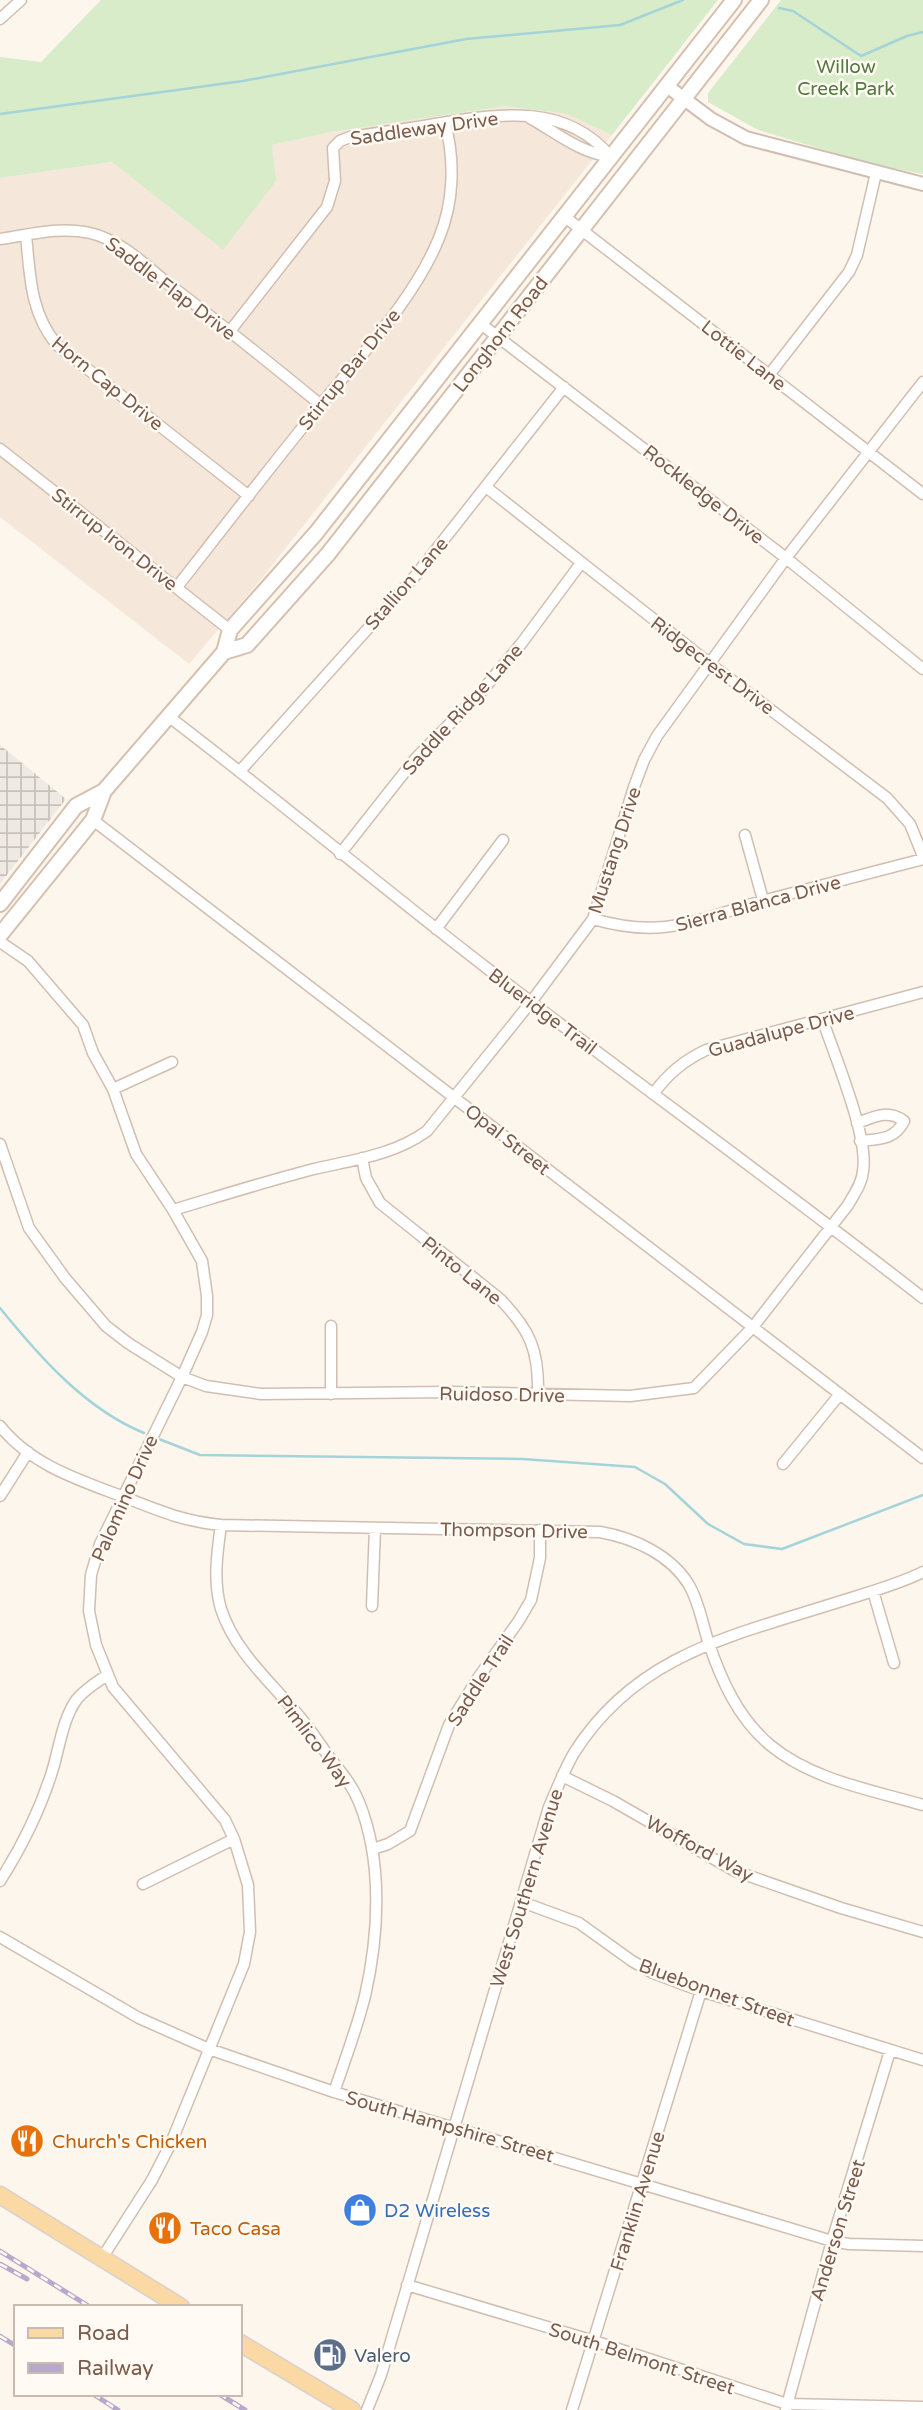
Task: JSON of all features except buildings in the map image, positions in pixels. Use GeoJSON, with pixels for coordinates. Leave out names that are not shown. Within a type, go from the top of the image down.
{"type":"FeatureCollection","features":[{"type":"Feature","properties":{"kind":"main road","name":"Longhorn Road"},"geometry":{"type":"LineString","coordinates":[[0,935],[93,820],[104,791],[225,652],[230,631],[316,533],[734,0]]}},
{"type":"Feature","properties":{"kind":"main road","name":"Longhorn Road"},"geometry":{"type":"LineString","coordinates":[[225,652],[247,645],[328,554],[761,0]]}},
{"type":"Feature","properties":{"kind":"main road","name":"Longhorn Road"},"geometry":{"type":"LineString","coordinates":[[0,904],[76,806],[104,791]]}},
{"type":"Feature","properties":{"kind":"main road"},"geometry":{"type":"LineString","coordinates":[[0,2195],[178,2305]]}},
{"type":"Feature","properties":{"kind":"main road"},"geometry":{"type":"LineString","coordinates":[[242,2344],[352,2410]]}},
{"type":"Feature","properties":{"kind":"street"},"geometry":{"type":"LineString","coordinates":[[0,19],[22,0]]}},
{"type":"Feature","properties":{"kind":"street"},"geometry":{"type":"LineString","coordinates":[[667,86],[711,119],[746,138],[923,184]]}},
{"type":"Feature","properties":{"kind":"street","name":"Saddleway Drive"},"geometry":{"type":"LineString","coordinates":[[230,331],[327,207],[335,181],[333,148],[340,141],[350,137],[485,116],[527,116],[559,121],[576,128],[596,141],[611,158]]}},
{"type":"Feature","properties":{"kind":"street","name":"Saddleway Drive"},"geometry":{"type":"LineString","coordinates":[[527,116],[578,148],[593,155],[611,158]]}},
{"type":"Feature","properties":{"kind":"street","name":"Stirrup Bar Drive"},"geometry":{"type":"LineString","coordinates":[[177,587],[422,275],[446,218],[452,177],[449,139],[444,122]]}},
{"type":"Feature","properties":{"kind":"street"},"geometry":{"type":"LineString","coordinates":[[769,375],[849,272],[857,255],[876,173]]}},
{"type":"Feature","properties":{"kind":"street","name":"Lottie Lane"},"geometry":{"type":"LineString","coordinates":[[565,217],[923,494]]}},
{"type":"Feature","properties":{"kind":"street","name":"Saddle Flap Drive"},"geometry":{"type":"LineString","coordinates":[[0,239],[77,230],[104,237],[129,253],[230,331],[321,405]]}},
{"type":"Feature","properties":{"kind":"street","name":"Horn Cap Drive"},"geometry":{"type":"LineString","coordinates":[[26,235],[33,297],[41,323],[57,345],[249,496]]}},
{"type":"Feature","properties":{"kind":"street","name":"Rockledge Drive"},"geometry":{"type":"LineString","coordinates":[[481,324],[786,558],[923,669]]}},
{"type":"Feature","properties":{"kind":"street","name":"Mustang Drive"},"geometry":{"type":"LineString","coordinates":[[173,1210],[313,1169],[362,1158],[412,1142],[427,1131],[531,1002],[593,919],[644,760],[657,736],[786,558],[923,382]]}},
{"type":"Feature","properties":{"kind":"street","name":"Stallion Lane"},"geometry":{"type":"LineString","coordinates":[[240,771],[416,575],[564,387]]}},
{"type":"Feature","properties":{"kind":"street","name":"Stirrup Iron Drive"},"geometry":{"type":"LineString","coordinates":[[0,449],[230,631]]}},
{"type":"Feature","properties":{"kind":"street","name":"Ridgecrest Drive"},"geometry":{"type":"LineString","coordinates":[[486,487],[709,663],[887,798],[909,824],[923,858]]}},
{"type":"Feature","properties":{"kind":"street","name":"Saddle Ridge Lane"},"geometry":{"type":"LineString","coordinates":[[340,854],[415,758],[490,682],[581,563]]}},
{"type":"Feature","properties":{"kind":"street","name":"Blueridge Trail"},"geometry":{"type":"LineString","coordinates":[[168,716],[436,929],[923,1298]]}},
{"type":"Feature","properties":{"kind":"street","name":"Opal Street"},"geometry":{"type":"LineString","coordinates":[[93,820],[923,1458]]}},
{"type":"Feature","properties":{"kind":"street"},"geometry":{"type":"LineString","coordinates":[[745,835],[764,901]]}},
{"type":"Feature","properties":{"kind":"street"},"geometry":{"type":"LineString","coordinates":[[436,929],[503,840]]}},
{"type":"Feature","properties":{"kind":"street","name":"Sierra Blanca Drive"},"geometry":{"type":"LineString","coordinates":[[593,919],[636,929],[682,926],[923,858]]}},
{"type":"Feature","properties":{"kind":"street","name":"Palomino Drive"},"geometry":{"type":"LineString","coordinates":[[0,942],[28,961],[83,1025],[93,1053],[113,1089],[136,1154],[202,1261],[207,1296],[207,1315],[202,1332],[94,1560],[90,1583],[91,1627],[107,1675],[120,1696],[218,1810],[234,1839],[248,1885],[250,1932],[243,1964],[171,2143],[152,2179],[102,2258]]}},
{"type":"Feature","properties":{"kind":"street","name":"Guadalupe Drive"},"geometry":{"type":"LineString","coordinates":[[653,1094],[668,1074],[706,1050],[823,1021],[923,992]]}},
{"type":"Feature","properties":{"kind":"street","name":"Ruidoso Drive"},"geometry":{"type":"LineString","coordinates":[[0,1144],[29,1228],[65,1278],[106,1326],[128,1343],[182,1377],[206,1386],[261,1394],[630,1396],[694,1388],[753,1327],[831,1227],[859,1186],[864,1160],[857,1122],[823,1021]]}},
{"type":"Feature","properties":{"kind":"street"},"geometry":{"type":"LineString","coordinates":[[113,1089],[172,1062]]}},
{"type":"Feature","properties":{"kind":"street"},"geometry":{"type":"LineString","coordinates":[[857,1122],[883,1114],[897,1115],[904,1121],[900,1130],[892,1136],[860,1141]]}},
{"type":"Feature","properties":{"kind":"street","name":"Pinto Lane"},"geometry":{"type":"LineString","coordinates":[[362,1158],[366,1178],[380,1203],[500,1299],[516,1316],[535,1349],[539,1369],[538,1394]]}},
{"type":"Feature","properties":{"kind":"street"},"geometry":{"type":"LineString","coordinates":[[331,1326],[331,1394]]}},
{"type":"Feature","properties":{"kind":"street"},"geometry":{"type":"LineString","coordinates":[[783,1464],[840,1394]]}},
{"type":"Feature","properties":{"kind":"street","name":"Thompson Drive"},"geometry":{"type":"LineString","coordinates":[[0,1426],[28,1452],[64,1475],[191,1522],[221,1525],[540,1530],[612,1534],[656,1552],[688,1583],[709,1644],[734,1702],[769,1745],[819,1774],[923,1805]]}},
{"type":"Feature","properties":{"kind":"street"},"geometry":{"type":"LineString","coordinates":[[0,1496],[28,1452]]}},
{"type":"Feature","properties":{"kind":"street","name":"Pimlico Way"},"geometry":{"type":"LineString","coordinates":[[221,1525],[216,1576],[221,1609],[230,1629],[239,1646],[300,1717],[348,1781],[359,1802],[373,1849],[373,1953],[365,1997],[334,2092]]}},
{"type":"Feature","properties":{"kind":"street"},"geometry":{"type":"LineString","coordinates":[[372,1606],[375,1528]]}},
{"type":"Feature","properties":{"kind":"street","name":"Saddle Trail"},"geometry":{"type":"LineString","coordinates":[[373,1849],[410,1831],[449,1725],[530,1600],[540,1558],[540,1530]]}},
{"type":"Feature","properties":{"kind":"street","name":"West Southern Avenue"},"geometry":{"type":"LineString","coordinates":[[367,2410],[381,2375],[549,1807],[562,1776],[585,1737],[620,1696],[657,1668],[709,1644],[923,1572]]}},
{"type":"Feature","properties":{"kind":"street"},"geometry":{"type":"LineString","coordinates":[[873,1591],[894,1663]]}},
{"type":"Feature","properties":{"kind":"street"},"geometry":{"type":"LineString","coordinates":[[0,1881],[38,1809],[72,1707],[82,1693],[107,1675]]}},
{"type":"Feature","properties":{"kind":"street","name":"Wofford Way"},"geometry":{"type":"LineString","coordinates":[[562,1776],[613,1801],[735,1871],[829,1904],[923,1932]]}},
{"type":"Feature","properties":{"kind":"street"},"geometry":{"type":"LineString","coordinates":[[144,1884],[234,1839]]}},
{"type":"Feature","properties":{"kind":"street","name":"Bluebonnet Street"},"geometry":{"type":"LineString","coordinates":[[522,1902],[579,1923],[653,1973],[890,2052],[923,2060]]}},
{"type":"Feature","properties":{"kind":"street","name":"South Hampshire Street"},"geometry":{"type":"LineString","coordinates":[[0,1937],[139,2018],[209,2049],[334,2092],[832,2241],[923,2246]]}},
{"type":"Feature","properties":{"kind":"street","name":"Franklin Avenue"},"geometry":{"type":"LineString","coordinates":[[572,2410],[701,1990]]}},
{"type":"Feature","properties":{"kind":"street","name":"Anderson Street"},"geometry":{"type":"LineString","coordinates":[[786,2407],[832,2241],[890,2052]]}},
{"type":"Feature","properties":{"kind":"street","name":"South Belmont Street"},"geometry":{"type":"LineString","coordinates":[[407,2285],[594,2341],[786,2407],[923,2406]]}},
{"type":"Feature","properties":{"kind":"shaded area"},"geometry":{"type":"Polygon","coordinates":[[[506,106],[567,114],[612,135],[258,583],[189,664],[0,517],[0,178],[112,162],[223,250],[272,145],[331,132],[506,106]]]}},
{"type":"Feature","properties":{"kind":"shaded area"},"geometry":{"type":"Polygon","coordinates":[[[0,745],[66,799],[0,884],[0,745]]]}},
{"type":"Feature","properties":{"kind":"green space"},"geometry":{"type":"Polygon","coordinates":[[[101,0],[718,0],[612,135],[567,114],[506,106],[331,132],[272,145],[276,181],[223,250],[112,162],[0,178],[0,57],[41,62],[101,0]]]}},
{"type":"Feature","properties":{"kind":"green space","name":"Willow Creek Park"},"geometry":{"type":"Polygon","coordinates":[[[781,0],[923,0],[923,174],[871,164],[758,130],[708,102],[708,93],[781,0]]]}},
{"type":"Feature","properties":{"kind":"waterway"},"geometry":{"type":"LineString","coordinates":[[0,114],[243,81],[466,39],[620,25],[683,0]]}},
{"type":"Feature","properties":{"kind":"waterway"},"geometry":{"type":"LineString","coordinates":[[779,8],[793,11],[861,56],[923,32]]}},
{"type":"Feature","properties":{"kind":"waterway"},"geometry":{"type":"LineString","coordinates":[[0,1308],[64,1380],[102,1410],[144,1433]]}},
{"type":"Feature","properties":{"kind":"waterway"},"geometry":{"type":"LineString","coordinates":[[159,1439],[200,1455],[523,1459],[635,1467],[665,1484],[708,1524],[744,1544],[782,1549],[923,1495]]}},
{"type":"Feature","properties":{"kind":"railway"},"geometry":{"type":"LineString","coordinates":[[0,2251],[87,2305]]}},
{"type":"Feature","properties":{"kind":"railway"},"geometry":{"type":"LineString","coordinates":[[0,2264],[27,2279]]}},
{"type":"Feature","properties":{"kind":"railway"},"geometry":{"type":"LineString","coordinates":[[0,2336],[14,2345]]}},
{"type":"Feature","properties":{"kind":"railway"},"geometry":{"type":"LineString","coordinates":[[96,2396],[118,2410]]}},
{"type":"Feature","properties":{"kind":"railway"},"geometry":{"type":"LineString","coordinates":[[222,2396],[245,2410]]}},
{"type":"Feature","properties":{"kind":"place","name":"Church's Chicken"},"geometry":{"type":"Point","coordinates":[27,2141]}},
{"type":"Feature","properties":{"kind":"place","name":"D2 Wireless"},"geometry":{"type":"Point","coordinates":[360,2210]}},
{"type":"Feature","properties":{"kind":"place","name":"Taco Casa"},"geometry":{"type":"Point","coordinates":[165,2228]}},
{"type":"Feature","properties":{"kind":"place","name":"Valero"},"geometry":{"type":"Point","coordinates":[330,2355]}}]}
